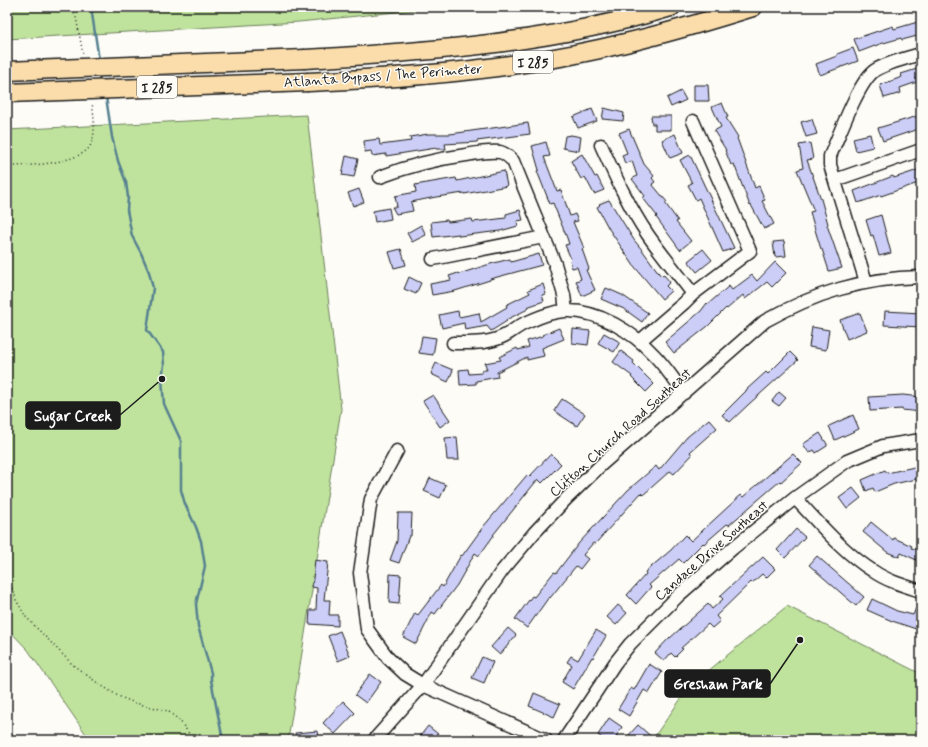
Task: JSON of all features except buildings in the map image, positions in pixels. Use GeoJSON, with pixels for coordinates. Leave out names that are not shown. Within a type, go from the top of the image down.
{"type":"FeatureCollection","features":[{"type":"Feature","properties":{"kind":"highway","name":"Atlanta Bypass / The Perimeter"},"geometry":{"type":"LineString","coordinates":[[7,71],[305,59],[394,54],[462,48],[577,30],[671,7]]}},
{"type":"Feature","properties":{"kind":"highway","name":"Atlanta Bypass / The Perimeter"},"geometry":{"type":"LineString","coordinates":[[7,93],[308,82],[450,73],[512,65],[620,45],[753,7]]}},
{"type":"Feature","properties":{"kind":"street"},"geometry":{"type":"LineString","coordinates":[[866,282],[830,165],[830,156],[863,84],[873,72],[879,68],[921,54]]}},
{"type":"Feature","properties":{"kind":"street"},"geometry":{"type":"LineString","coordinates":[[640,341],[693,294],[750,251],[693,120]]}},
{"type":"Feature","properties":{"kind":"street"},"geometry":{"type":"LineString","coordinates":[[601,145],[614,174],[641,224],[693,294]]}},
{"type":"Feature","properties":{"kind":"street"},"geometry":{"type":"LineString","coordinates":[[835,180],[921,150]]}},
{"type":"Feature","properties":{"kind":"street"},"geometry":{"type":"LineString","coordinates":[[380,177],[402,168],[423,162],[478,153],[501,152],[508,156],[513,161],[544,237],[564,295],[566,311]]}},
{"type":"Feature","properties":{"kind":"street"},"geometry":{"type":"LineString","coordinates":[[433,259],[544,237]]}},
{"type":"Feature","properties":{"kind":"street","name":"Clifton Church Road Southeast"},"geometry":{"type":"LineString","coordinates":[[374,740],[423,685],[502,571],[567,498],[602,464],[765,321],[788,308],[833,290],[866,282],[921,277]]}},
{"type":"Feature","properties":{"kind":"street"},"geometry":{"type":"LineString","coordinates":[[453,343],[478,343],[493,340],[504,336],[526,322],[552,313],[566,311],[601,317],[640,341],[654,355],[684,393]]}},
{"type":"Feature","properties":{"kind":"street","name":"Candace Drive Southeast"},"geometry":{"type":"LineString","coordinates":[[564,740],[615,663],[638,635],[679,595],[733,548],[795,498],[848,461],[883,446],[921,440]]}},
{"type":"Feature","properties":{"kind":"street"},"geometry":{"type":"LineString","coordinates":[[397,451],[371,499],[360,573],[367,629],[388,658],[405,674],[423,685],[546,740]]}},
{"type":"Feature","properties":{"kind":"street"},"geometry":{"type":"LineString","coordinates":[[795,498],[849,554],[874,572],[900,584],[921,591]]}},
{"type":"Feature","properties":{"kind":"path"},"geometry":{"type":"LineString","coordinates":[[70,7],[76,17],[84,59]]}},
{"type":"Feature","properties":{"kind":"path"},"geometry":{"type":"LineString","coordinates":[[7,166],[68,159],[88,148],[93,137],[94,122],[92,102]]}},
{"type":"Feature","properties":{"kind":"path"},"geometry":{"type":"LineString","coordinates":[[7,582],[14,592],[16,600],[26,617],[73,665],[118,696],[135,703],[168,711],[180,721],[190,735],[190,740]]}},
{"type":"Feature","properties":{"kind":"green space"},"geometry":{"type":"Polygon","coordinates":[[[7,7],[445,7],[299,22],[7,39],[7,7]]]}},
{"type":"Feature","properties":{"kind":"green space"},"geometry":{"type":"Polygon","coordinates":[[[307,115],[341,409],[288,740],[90,740],[28,650],[7,628],[7,130],[307,115]]]}},
{"type":"Feature","properties":{"kind":"green space"},"geometry":{"type":"Polygon","coordinates":[[[787,606],[921,674],[921,740],[652,740],[690,686],[787,606]]]}},
{"type":"Feature","properties":{"kind":"waterway"},"geometry":{"type":"LineString","coordinates":[[91,7],[99,60]]}},
{"type":"Feature","properties":{"kind":"waterway"},"geometry":{"type":"LineString","coordinates":[[106,97],[112,137],[118,161],[126,182],[128,197],[127,210],[132,236],[149,272],[153,288],[147,330],[163,352],[164,365],[162,379],[164,404],[181,441],[181,490],[185,504],[201,541],[205,566],[196,604],[198,626],[211,673],[211,680],[223,740]]}},
{"type":"Feature","properties":{"kind":"place","name":"Sugar Creek"},"geometry":{"type":"Point","coordinates":[162,379]}},
{"type":"Feature","properties":{"kind":"place","name":"Gresham Park"},"geometry":{"type":"Point","coordinates":[800,640]}}]}
